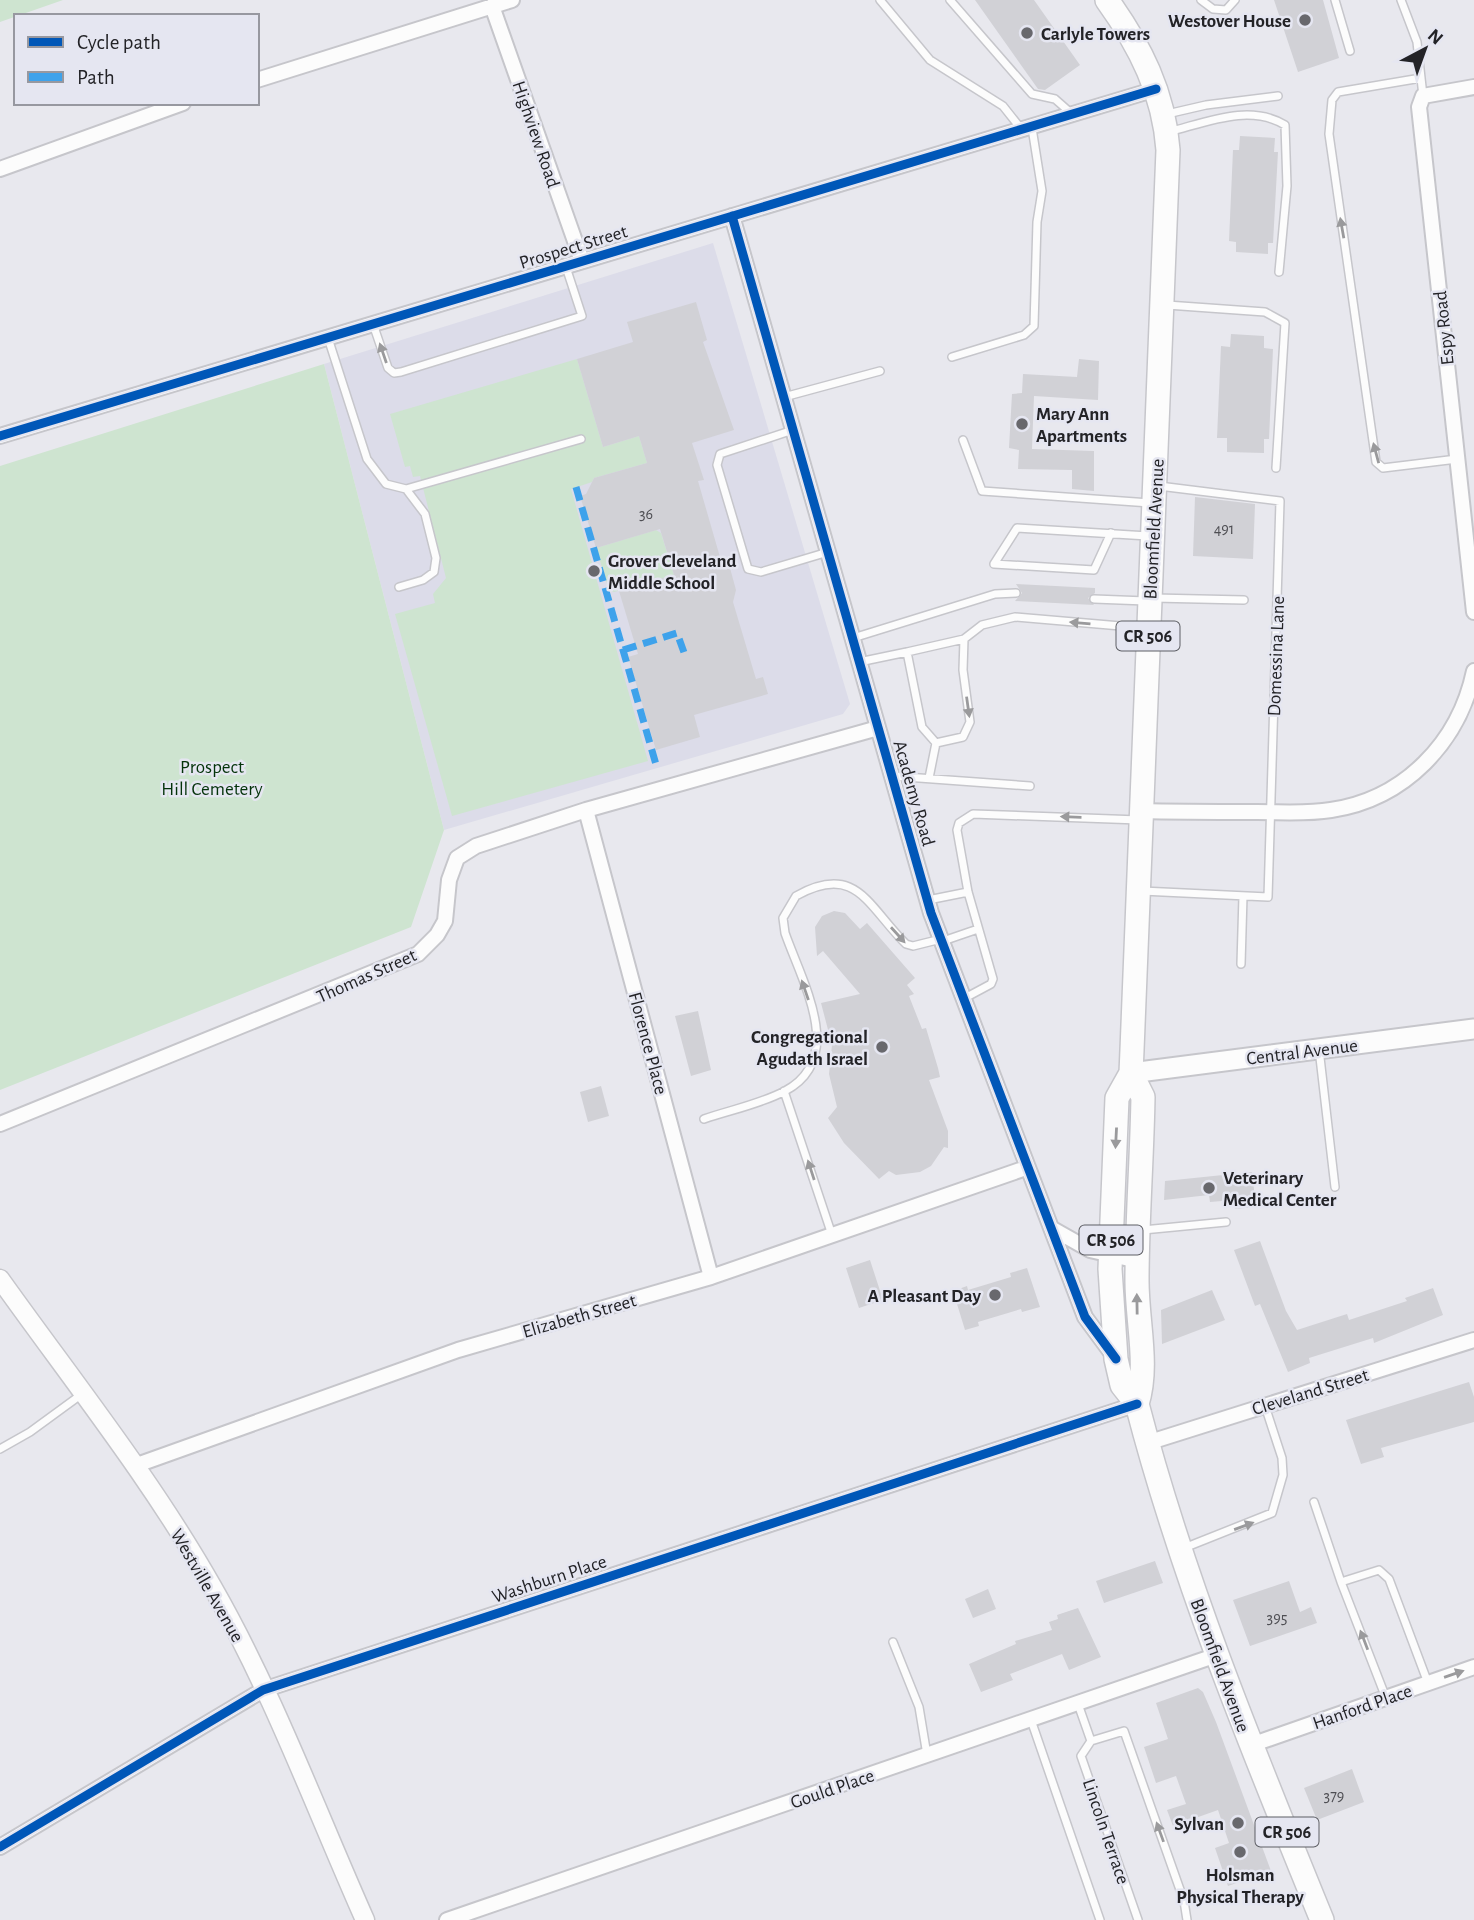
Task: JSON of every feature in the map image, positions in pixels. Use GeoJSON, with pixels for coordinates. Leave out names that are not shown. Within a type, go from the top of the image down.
{"type":"FeatureCollection","features":[{"type":"Feature","properties":{"kind":"main road","name":"Bloomfield Avenue"},"geometry":{"type":"LineString","coordinates":[[1114,2],[1139,47],[1156,89],[1165,124],[1162,304],[1131,1073],[1118,1098],[1111,1255],[1116,1359],[1122,1385],[1137,1404],[1180,1549],[1217,1655],[1322,1920]]}},
{"type":"Feature","properties":{"kind":"main road","name":"Central Avenue"},"geometry":{"type":"LineString","coordinates":[[1131,1073],[1474,1029]]}},
{"type":"Feature","properties":{"kind":"main road","name":"Bloomfield Avenue"},"geometry":{"type":"LineString","coordinates":[[1131,1073],[1143,1097],[1137,1317],[1144,1381],[1137,1404]]}},
{"type":"Feature","properties":{"kind":"street"},"geometry":{"type":"LineString","coordinates":[[259,79],[512,0]]}},
{"type":"Feature","properties":{"kind":"street","name":"Highview Road"},"geometry":{"type":"LineString","coordinates":[[492,6],[582,261]]}},
{"type":"Feature","properties":{"kind":"street"},"geometry":{"type":"LineString","coordinates":[[1423,96],[1474,87]]}},
{"type":"Feature","properties":{"kind":"street","name":"Prospect Street"},"geometry":{"type":"LineString","coordinates":[[0,436],[1156,89]]}},
{"type":"Feature","properties":{"kind":"street","name":"Espy Road"},"geometry":{"type":"LineString","coordinates":[[1423,96],[1419,107],[1474,612]]}},
{"type":"Feature","properties":{"kind":"street"},"geometry":{"type":"LineString","coordinates":[[0,169],[177,105]]}},
{"type":"Feature","properties":{"kind":"street","name":"Academy Road"},"geometry":{"type":"LineString","coordinates":[[732,216],[941,941],[1085,1317],[1116,1359]]}},
{"type":"Feature","properties":{"kind":"street"},"geometry":{"type":"LineString","coordinates":[[1140,815],[1314,812],[1349,807],[1397,786],[1425,764],[1448,737],[1464,706],[1474,671]]}},
{"type":"Feature","properties":{"kind":"street","name":"Thomas Street"},"geometry":{"type":"LineString","coordinates":[[0,1124],[418,954],[437,935],[446,921],[449,880],[457,858],[482,844],[586,810],[878,728]]}},
{"type":"Feature","properties":{"kind":"street","name":"Florence Place"},"geometry":{"type":"LineString","coordinates":[[586,810],[711,1277]]}},
{"type":"Feature","properties":{"kind":"street","name":"Elizabeth Street"},"geometry":{"type":"LineString","coordinates":[[134,1466],[458,1350],[711,1277],[1026,1168]]}},
{"type":"Feature","properties":{"kind":"street"},"geometry":{"type":"LineString","coordinates":[[1051,1228],[1090,1250],[1138,1261]]}},
{"type":"Feature","properties":{"kind":"street","name":"Westville Avenue"},"geometry":{"type":"LineString","coordinates":[[0,1279],[134,1466],[213,1588],[263,1690],[365,1920]]}},
{"type":"Feature","properties":{"kind":"street","name":"Cleveland Street"},"geometry":{"type":"LineString","coordinates":[[1147,1443],[1474,1340]]}},
{"type":"Feature","properties":{"kind":"street","name":"Washburn Place"},"geometry":{"type":"LineString","coordinates":[[0,1847],[263,1690],[1137,1404]]}},
{"type":"Feature","properties":{"kind":"street","name":"Gould Place"},"geometry":{"type":"LineString","coordinates":[[447,1920],[1217,1655]]}},
{"type":"Feature","properties":{"kind":"street","name":"Hanford Place"},"geometry":{"type":"LineString","coordinates":[[1251,1745],[1474,1667]]}},
{"type":"Feature","properties":{"kind":"lane"},"geometry":{"type":"LineString","coordinates":[[880,0],[930,60],[1003,106],[1027,129],[1042,191],[1037,222],[1034,326],[1024,335],[952,357]]}},
{"type":"Feature","properties":{"kind":"lane"},"geometry":{"type":"LineString","coordinates":[[950,0],[1032,94],[1055,99],[1073,115]]}},
{"type":"Feature","properties":{"kind":"lane"},"geometry":{"type":"LineString","coordinates":[[1201,0],[1213,9],[1226,10],[1235,0]]}},
{"type":"Feature","properties":{"kind":"lane"},"geometry":{"type":"LineString","coordinates":[[1335,0],[1350,51]]}},
{"type":"Feature","properties":{"kind":"lane"},"geometry":{"type":"LineString","coordinates":[[1401,0],[1417,41],[1423,96]]}},
{"type":"Feature","properties":{"kind":"lane"},"geometry":{"type":"LineString","coordinates":[[1421,78],[1338,92],[1332,100],[1329,134],[1376,462],[1383,468],[1457,459]]}},
{"type":"Feature","properties":{"kind":"lane"},"geometry":{"type":"LineString","coordinates":[[1165,124],[1206,105],[1278,96]]}},
{"type":"Feature","properties":{"kind":"lane"},"geometry":{"type":"LineString","coordinates":[[1165,124],[1241,114],[1275,119],[1285,125],[1287,186],[1279,272]]}},
{"type":"Feature","properties":{"kind":"lane"},"geometry":{"type":"LineString","coordinates":[[373,324],[388,368],[394,373],[401,372],[582,316],[566,266]]}},
{"type":"Feature","properties":{"kind":"lane"},"geometry":{"type":"LineString","coordinates":[[1162,304],[1265,312],[1285,323],[1276,468]]}},
{"type":"Feature","properties":{"kind":"lane"},"geometry":{"type":"LineString","coordinates":[[327,338],[367,459],[386,484],[406,489],[581,439]]}},
{"type":"Feature","properties":{"kind":"lane"},"geometry":{"type":"LineString","coordinates":[[784,397],[880,371]]}},
{"type":"Feature","properties":{"kind":"lane"},"geometry":{"type":"LineString","coordinates":[[793,430],[720,454],[717,465],[748,569],[761,572],[828,552]]}},
{"type":"Feature","properties":{"kind":"lane"},"geometry":{"type":"LineString","coordinates":[[963,440],[982,491],[1154,494]]}},
{"type":"Feature","properties":{"kind":"lane"},"geometry":{"type":"LineString","coordinates":[[399,587],[423,580],[434,572],[436,558],[425,514],[406,489]]}},
{"type":"Feature","properties":{"kind":"lane","name":"Domessina Lane"},"geometry":{"type":"LineString","coordinates":[[1154,494],[1280,501],[1268,897],[1243,896]]}},
{"type":"Feature","properties":{"kind":"lane"},"geometry":{"type":"LineString","coordinates":[[1111,533],[1094,570],[994,564],[1017,528],[1111,533],[1152,536]]}},
{"type":"Feature","properties":{"kind":"lane"},"geometry":{"type":"LineString","coordinates":[[852,639],[995,594],[1016,593]]}},
{"type":"Feature","properties":{"kind":"lane"},"geometry":{"type":"LineString","coordinates":[[1094,598],[1244,600]]}},
{"type":"Feature","properties":{"kind":"lane"},"geometry":{"type":"LineString","coordinates":[[859,662],[964,639],[982,625],[1015,617],[1148,628]]}},
{"type":"Feature","properties":{"kind":"lane"},"geometry":{"type":"LineString","coordinates":[[936,743],[963,737],[970,722],[963,670],[964,639]]}},
{"type":"Feature","properties":{"kind":"lane"},"geometry":{"type":"LineString","coordinates":[[907,652],[922,727],[936,743]]}},
{"type":"Feature","properties":{"kind":"lane"},"geometry":{"type":"LineString","coordinates":[[929,778],[936,743]]}},
{"type":"Feature","properties":{"kind":"lane"},"geometry":{"type":"LineString","coordinates":[[892,776],[1030,786]]}},
{"type":"Feature","properties":{"kind":"lane"},"geometry":{"type":"LineString","coordinates":[[963,999],[991,984],[993,979],[968,892],[957,830],[965,818],[981,814],[1140,815]]}},
{"type":"Feature","properties":{"kind":"lane"},"geometry":{"type":"LineString","coordinates":[[704,1119],[785,1091],[808,1074],[819,1049],[817,1025],[785,933],[783,918],[796,896],[839,882],[849,885],[867,900],[906,944],[914,946],[978,929]]}},
{"type":"Feature","properties":{"kind":"lane"},"geometry":{"type":"LineString","coordinates":[[1137,891],[1243,896],[1241,964]]}},
{"type":"Feature","properties":{"kind":"lane"},"geometry":{"type":"LineString","coordinates":[[928,900],[968,892]]}},
{"type":"Feature","properties":{"kind":"lane"},"geometry":{"type":"LineString","coordinates":[[1318,1049],[1335,1187]]}},
{"type":"Feature","properties":{"kind":"lane"},"geometry":{"type":"LineString","coordinates":[[785,1091],[832,1235]]}},
{"type":"Feature","properties":{"kind":"lane"},"geometry":{"type":"LineString","coordinates":[[1139,1230],[1226,1222]]}},
{"type":"Feature","properties":{"kind":"lane"},"geometry":{"type":"LineString","coordinates":[[0,1449],[82,1394]]}},
{"type":"Feature","properties":{"kind":"lane"},"geometry":{"type":"LineString","coordinates":[[1180,1549],[1272,1513],[1283,1475],[1282,1458],[1265,1406]]}},
{"type":"Feature","properties":{"kind":"lane"},"geometry":{"type":"LineString","coordinates":[[1314,1502],[1341,1582],[1386,1698]]}},
{"type":"Feature","properties":{"kind":"lane"},"geometry":{"type":"LineString","coordinates":[[1341,1582],[1379,1570],[1385,1574],[1428,1683]]}},
{"type":"Feature","properties":{"kind":"lane"},"geometry":{"type":"LineString","coordinates":[[893,1642],[919,1707],[927,1756]]}},
{"type":"Feature","properties":{"kind":"lane","name":"Lincoln Terrace"},"geometry":{"type":"LineString","coordinates":[[1078,1704],[1091,1741],[1081,1756],[1138,1920]]}},
{"type":"Feature","properties":{"kind":"lane"},"geometry":{"type":"LineString","coordinates":[[1031,1720],[1100,1920]]}},
{"type":"Feature","properties":{"kind":"lane"},"geometry":{"type":"LineString","coordinates":[[1091,1741],[1124,1731],[1184,1900],[1187,1920]]}},
{"type":"Feature","properties":{"kind":"shaded area","name":"Grover Cleveland Middle School"},"geometry":{"type":"Polygon","coordinates":[[[713,243],[850,704],[843,714],[444,830],[324,364],[713,243]]]}},
{"type":"Feature","properties":{"kind":"green space"},"geometry":{"type":"Polygon","coordinates":[[[0,0],[63,0],[23,14],[14,14],[14,17],[0,22],[0,0]]]}},
{"type":"Feature","properties":{"kind":"green space"},"geometry":{"type":"Polygon","coordinates":[[[577,359],[603,447],[639,436],[647,463],[594,478],[592,482],[571,489],[648,761],[452,816],[395,614],[435,603],[433,594],[446,578],[420,476],[413,477],[410,466],[405,467],[390,414],[577,359]]]}},
{"type":"Feature","properties":{"kind":"green space","name":"Prospect Hill Cemetery"},"geometry":{"type":"Polygon","coordinates":[[[324,364],[444,830],[411,927],[0,1090],[0,466],[324,364]]]}},
{"type":"Feature","properties":{"kind":"green space"},"geometry":{"type":"Polygon","coordinates":[[[656,530],[661,533],[674,575],[614,592],[609,590],[596,548],[656,530]]]}},
{"type":"Feature","properties":{"kind":"building","name":"Carlyle Towers"},"geometry":{"type":"Polygon","coordinates":[[[975,0],[1034,0],[1080,65],[1045,90],[1038,89],[975,0]]]}},
{"type":"Feature","properties":{"kind":"building","name":"Westover House"},"geometry":{"type":"Polygon","coordinates":[[[1274,0],[1323,0],[1339,58],[1298,72],[1274,0]]]}},
{"type":"Feature","properties":{"kind":"building"},"geometry":{"type":"Polygon","coordinates":[[[1240,136],[1275,138],[1274,152],[1278,152],[1273,243],[1268,243],[1268,254],[1236,252],[1236,242],[1229,241],[1233,150],[1239,150],[1240,136]]]}},
{"type":"Feature","properties":{"kind":"building","name":"Grover Cleveland Middle School"},"geometry":{"type":"Polygon","coordinates":[[[696,302],[707,340],[703,342],[734,430],[692,443],[704,480],[698,481],[722,564],[725,569],[730,568],[736,590],[733,602],[756,679],[763,677],[768,694],[694,715],[700,737],[656,750],[628,657],[638,654],[619,591],[674,575],[660,529],[596,548],[580,496],[586,494],[594,478],[647,463],[639,436],[603,447],[577,359],[633,342],[627,322],[696,302]]]}},
{"type":"Feature","properties":{"kind":"building"},"geometry":{"type":"Polygon","coordinates":[[[1231,334],[1264,336],[1264,348],[1273,349],[1269,439],[1264,439],[1264,453],[1227,452],[1227,438],[1217,438],[1221,346],[1230,347],[1231,334]]]}},
{"type":"Feature","properties":{"kind":"building","name":"Mary Ann Apartments"},"geometry":{"type":"Polygon","coordinates":[[[1079,359],[1099,361],[1098,400],[1034,396],[1032,449],[1094,451],[1094,491],[1072,489],[1072,470],[1018,469],[1019,450],[1009,448],[1012,394],[1022,393],[1023,374],[1077,377],[1079,359]]]}},
{"type":"Feature","properties":{"kind":"building"},"geometry":{"type":"Polygon","coordinates":[[[1195,497],[1255,504],[1253,559],[1193,556],[1195,497]]]}},
{"type":"Feature","properties":{"kind":"building"},"geometry":{"type":"Polygon","coordinates":[[[1016,584],[1095,588],[1095,593],[1088,598],[1094,605],[1015,601],[1022,593],[1016,584]]]}},
{"type":"Feature","properties":{"kind":"building","name":"Congregational Agudath Israel"},"geometry":{"type":"Polygon","coordinates":[[[834,911],[845,913],[860,929],[867,923],[915,978],[907,985],[914,994],[909,996],[922,1029],[926,1028],[938,1068],[940,1077],[929,1080],[948,1131],[948,1148],[944,1147],[931,1166],[920,1172],[896,1175],[889,1171],[879,1179],[844,1143],[828,1118],[837,1107],[829,1074],[832,1045],[821,1003],[860,994],[823,951],[817,956],[815,927],[822,916],[834,911]]]}},
{"type":"Feature","properties":{"kind":"building"},"geometry":{"type":"Polygon","coordinates":[[[698,1011],[711,1070],[691,1076],[675,1016],[698,1011]]]}},
{"type":"Feature","properties":{"kind":"building"},"geometry":{"type":"Polygon","coordinates":[[[601,1086],[609,1116],[588,1122],[580,1092],[601,1086]]]}},
{"type":"Feature","properties":{"kind":"building","name":"Veterinary Medical Center"},"geometry":{"type":"Polygon","coordinates":[[[1252,1172],[1256,1207],[1235,1209],[1234,1200],[1210,1202],[1209,1195],[1164,1200],[1165,1181],[1252,1172]]]}},
{"type":"Feature","properties":{"kind":"building"},"geometry":{"type":"Polygon","coordinates":[[[1260,1241],[1286,1311],[1297,1330],[1347,1314],[1349,1320],[1407,1301],[1405,1298],[1433,1288],[1443,1315],[1374,1343],[1373,1338],[1309,1358],[1310,1363],[1288,1372],[1260,1304],[1255,1306],[1234,1250],[1260,1241]]]}},
{"type":"Feature","properties":{"kind":"building"},"geometry":{"type":"Polygon","coordinates":[[[870,1260],[883,1300],[859,1308],[846,1268],[870,1260]]]}},
{"type":"Feature","properties":{"kind":"building","name":"A Pleasant Day"},"geometry":{"type":"Polygon","coordinates":[[[1027,1268],[1040,1307],[1022,1312],[1021,1309],[978,1322],[979,1326],[965,1330],[953,1291],[967,1286],[968,1290],[1011,1277],[1010,1273],[1027,1268]]]}},
{"type":"Feature","properties":{"kind":"building"},"geometry":{"type":"Polygon","coordinates":[[[1212,1290],[1225,1320],[1162,1344],[1161,1310],[1212,1290]]]}},
{"type":"Feature","properties":{"kind":"building"},"geometry":{"type":"Polygon","coordinates":[[[1469,1382],[1474,1397],[1474,1422],[1381,1448],[1384,1457],[1361,1464],[1346,1420],[1469,1382]]]}},
{"type":"Feature","properties":{"kind":"building"},"geometry":{"type":"Polygon","coordinates":[[[1155,1561],[1163,1583],[1104,1603],[1096,1581],[1155,1561]]]}},
{"type":"Feature","properties":{"kind":"building"},"geometry":{"type":"Polygon","coordinates":[[[1289,1581],[1300,1612],[1311,1607],[1317,1623],[1250,1646],[1233,1600],[1289,1581]]]}},
{"type":"Feature","properties":{"kind":"building"},"geometry":{"type":"Polygon","coordinates":[[[988,1589],[996,1609],[973,1618],[965,1599],[988,1589]]]}},
{"type":"Feature","properties":{"kind":"building"},"geometry":{"type":"Polygon","coordinates":[[[1078,1608],[1101,1657],[1069,1670],[1062,1654],[1010,1674],[1013,1680],[981,1692],[969,1664],[1016,1644],[1015,1641],[1052,1630],[1049,1622],[1058,1619],[1057,1615],[1078,1608]]]}},
{"type":"Feature","properties":{"kind":"building"},"geometry":{"type":"Polygon","coordinates":[[[1198,1688],[1203,1692],[1216,1722],[1271,1871],[1228,1886],[1215,1848],[1229,1843],[1218,1810],[1173,1826],[1167,1810],[1186,1804],[1176,1776],[1156,1783],[1144,1747],[1168,1739],[1156,1703],[1198,1688]]]}},
{"type":"Feature","properties":{"kind":"building"},"geometry":{"type":"Polygon","coordinates":[[[1352,1769],[1364,1802],[1317,1820],[1304,1788],[1352,1769]]]}},
{"type":"Feature","properties":{"kind":"marked path"},"geometry":{"type":"LineString","coordinates":[[576,487],[657,768]]}},
{"type":"Feature","properties":{"kind":"marked path"},"geometry":{"type":"LineString","coordinates":[[623,650],[677,633],[686,658]]}},
{"type":"Feature","properties":{"kind":"cycle path"},"geometry":{"type":"LineString","coordinates":[[0,436],[1156,89]]}},
{"type":"Feature","properties":{"kind":"cycle path"},"geometry":{"type":"LineString","coordinates":[[732,216],[931,913],[1085,1317],[1116,1359]]}},
{"type":"Feature","properties":{"kind":"cycle path"},"geometry":{"type":"LineString","coordinates":[[0,1847],[263,1690],[1137,1404]]}},
{"type":"Feature","properties":{"kind":"place","name":"Westover House"},"geometry":{"type":"Point","coordinates":[1305,20]}},
{"type":"Feature","properties":{"kind":"place","name":"Carlyle Towers"},"geometry":{"type":"Point","coordinates":[1027,33]}},
{"type":"Feature","properties":{"kind":"place","name":"Mary Ann Apartments"},"geometry":{"type":"Point","coordinates":[1022,424]}},
{"type":"Feature","properties":{"kind":"place","name":"Grover Cleveland Middle School"},"geometry":{"type":"Point","coordinates":[594,571]}},
{"type":"Feature","properties":{"kind":"place","name":"Congregational Agudath Israel"},"geometry":{"type":"Point","coordinates":[882,1047]}},
{"type":"Feature","properties":{"kind":"place","name":"Veterinary Medical Center"},"geometry":{"type":"Point","coordinates":[1209,1188]}},
{"type":"Feature","properties":{"kind":"place","name":"A Pleasant Day"},"geometry":{"type":"Point","coordinates":[995,1295]}},
{"type":"Feature","properties":{"kind":"place","name":"Sylvan"},"geometry":{"type":"Point","coordinates":[1238,1823]}},
{"type":"Feature","properties":{"kind":"place","name":"Holsman Physical Therapy"},"geometry":{"type":"Point","coordinates":[1240,1852]}}]}
